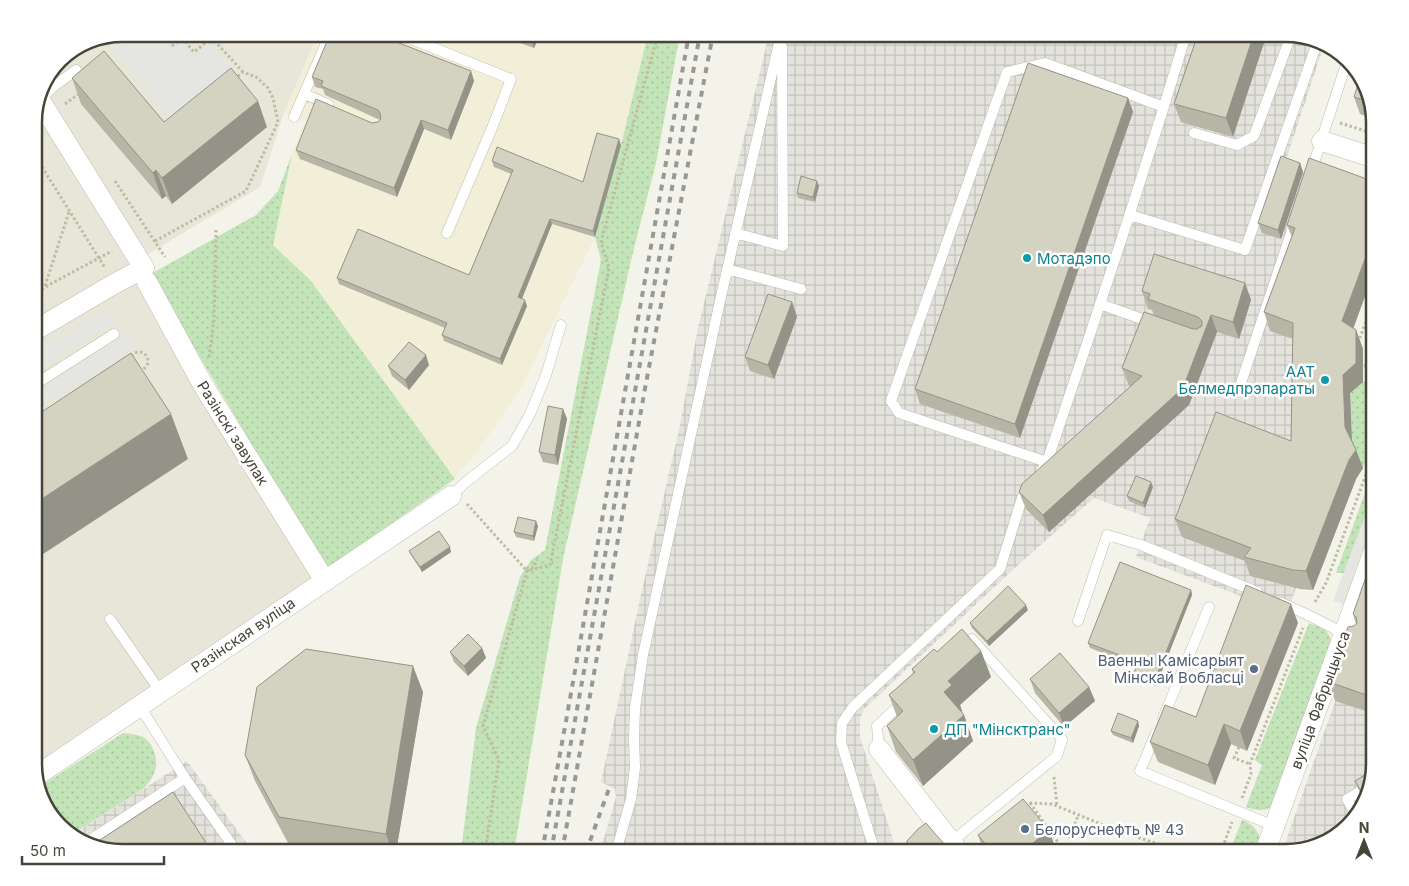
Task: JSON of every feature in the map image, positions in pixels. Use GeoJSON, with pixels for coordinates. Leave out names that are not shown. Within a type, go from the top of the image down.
{"type":"FeatureCollection","features":[{"type":"Feature","properties":{"kind":"street","name":"Разінскі завулак"},"geometry":{"type":"LineString","coordinates":[[44,107],[129,244],[202,385],[324,581]]}},
{"type":"Feature","properties":{"kind":"street"},"geometry":{"type":"LineString","coordinates":[[1322,141],[1366,155]]}},
{"type":"Feature","properties":{"kind":"street"},"geometry":{"type":"LineString","coordinates":[[43,326],[114,284],[146,275]]}},
{"type":"Feature","properties":{"kind":"street","name":"Разінская вуліца"},"geometry":{"type":"LineString","coordinates":[[43,771],[451,496]]}},
{"type":"Feature","properties":{"kind":"street","name":"вуліца Фабрыцыуса"},"geometry":{"type":"LineString","coordinates":[[1268,844],[1351,636],[1366,581]]}},
{"type":"Feature","properties":{"kind":"street"},"geometry":{"type":"LineString","coordinates":[[879,749],[953,844]]}},
{"type":"Feature","properties":{"kind":"lane"},"geometry":{"type":"LineString","coordinates":[[294,117],[327,42]]}},
{"type":"Feature","properties":{"kind":"lane"},"geometry":{"type":"LineString","coordinates":[[419,42],[511,79],[447,233]]}},
{"type":"Feature","properties":{"kind":"lane"},"geometry":{"type":"LineString","coordinates":[[618,844],[631,799],[636,768],[635,708],[644,655],[727,268],[779,42]]}},
{"type":"Feature","properties":{"kind":"lane"},"geometry":{"type":"LineString","coordinates":[[735,233],[783,246],[781,42]]}},
{"type":"Feature","properties":{"kind":"lane"},"geometry":{"type":"LineString","coordinates":[[873,844],[841,742],[842,723],[853,707],[1000,569],[1022,498],[1047,462],[1130,215],[1184,42]]}},
{"type":"Feature","properties":{"kind":"lane"},"geometry":{"type":"LineString","coordinates":[[1194,133],[1237,145],[1254,136],[1288,42]]}},
{"type":"Feature","properties":{"kind":"lane"},"geometry":{"type":"LineString","coordinates":[[1130,215],[1245,250],[1315,48]]}},
{"type":"Feature","properties":{"kind":"lane"},"geometry":{"type":"LineString","coordinates":[[1047,462],[899,413],[891,401],[1007,72],[1045,63],[1164,107]]}},
{"type":"Feature","properties":{"kind":"lane"},"geometry":{"type":"LineString","coordinates":[[1307,185],[1345,68]]}},
{"type":"Feature","properties":{"kind":"lane"},"geometry":{"type":"LineString","coordinates":[[50,90],[76,70]]}},
{"type":"Feature","properties":{"kind":"lane"},"geometry":{"type":"LineString","coordinates":[[304,94],[337,108]]}},
{"type":"Feature","properties":{"kind":"lane"},"geometry":{"type":"LineString","coordinates":[[1241,383],[1298,213]]}},
{"type":"Feature","properties":{"kind":"lane"},"geometry":{"type":"LineString","coordinates":[[727,268],[801,289]]}},
{"type":"Feature","properties":{"kind":"lane"},"geometry":{"type":"LineString","coordinates":[[1100,304],[1165,327]]}},
{"type":"Feature","properties":{"kind":"lane"},"geometry":{"type":"LineString","coordinates":[[451,496],[512,446],[530,414],[546,375],[561,324]]}},
{"type":"Feature","properties":{"kind":"lane"},"geometry":{"type":"LineString","coordinates":[[43,379],[114,334]]}},
{"type":"Feature","properties":{"kind":"lane"},"geometry":{"type":"LineString","coordinates":[[1078,620],[1107,534],[1142,545],[1268,597],[1308,614],[1351,636]]}},
{"type":"Feature","properties":{"kind":"lane"},"geometry":{"type":"LineString","coordinates":[[1209,607],[1140,771],[1274,826]]}},
{"type":"Feature","properties":{"kind":"lane"},"geometry":{"type":"LineString","coordinates":[[110,619],[160,691]]}},
{"type":"Feature","properties":{"kind":"lane"},"geometry":{"type":"LineString","coordinates":[[957,652],[972,639],[1062,739],[1057,756],[958,844]]}},
{"type":"Feature","properties":{"kind":"lane"},"geometry":{"type":"LineString","coordinates":[[879,749],[877,726],[913,692]]}},
{"type":"Feature","properties":{"kind":"lane"},"geometry":{"type":"LineString","coordinates":[[139,705],[185,778],[231,844]]}},
{"type":"Feature","properties":{"kind":"lane"},"geometry":{"type":"LineString","coordinates":[[94,838],[185,778]]}},
{"type":"Feature","properties":{"kind":"lane"},"geometry":{"type":"LineString","coordinates":[[1352,808],[1347,799],[1361,791]]}},
{"type":"Feature","properties":{"kind":"path"},"geometry":{"type":"LineString","coordinates":[[172,46],[176,42]]}},
{"type":"Feature","properties":{"kind":"path"},"geometry":{"type":"LineString","coordinates":[[186,42],[194,52],[207,42]]}},
{"type":"Feature","properties":{"kind":"path"},"geometry":{"type":"LineString","coordinates":[[155,241],[246,191],[278,122],[273,98],[268,88],[256,76],[243,72],[216,42]]}},
{"type":"Feature","properties":{"kind":"path"},"geometry":{"type":"LineString","coordinates":[[527,571],[550,565],[609,268],[601,242],[656,42]]}},
{"type":"Feature","properties":{"kind":"path"},"geometry":{"type":"LineString","coordinates":[[233,80],[243,72]]}},
{"type":"Feature","properties":{"kind":"path"},"geometry":{"type":"LineString","coordinates":[[64,104],[85,89]]}},
{"type":"Feature","properties":{"kind":"path"},"geometry":{"type":"LineString","coordinates":[[1329,119],[1366,131]]}},
{"type":"Feature","properties":{"kind":"path"},"geometry":{"type":"LineString","coordinates":[[43,169],[114,284]]}},
{"type":"Feature","properties":{"kind":"path"},"geometry":{"type":"LineString","coordinates":[[45,287],[69,212]]}},
{"type":"Feature","properties":{"kind":"path"},"geometry":{"type":"LineString","coordinates":[[202,385],[210,353],[214,320],[216,230]]}},
{"type":"Feature","properties":{"kind":"path"},"geometry":{"type":"LineString","coordinates":[[45,287],[129,244]]}},
{"type":"Feature","properties":{"kind":"path"},"geometry":{"type":"LineString","coordinates":[[1356,349],[1366,322]]}},
{"type":"Feature","properties":{"kind":"path"},"geometry":{"type":"LineString","coordinates":[[142,352],[147,356],[148,362],[143,369],[136,370],[131,367],[130,358],[133,353],[142,352]]}},
{"type":"Feature","properties":{"kind":"path"},"geometry":{"type":"LineString","coordinates":[[1356,366],[1366,365]]}},
{"type":"Feature","properties":{"kind":"path"},"geometry":{"type":"LineString","coordinates":[[1224,844],[1251,774],[1250,764],[1308,614],[1326,583],[1366,474]]}},
{"type":"Feature","properties":{"kind":"path"},"geometry":{"type":"LineString","coordinates":[[451,496],[466,503],[527,571]]}},
{"type":"Feature","properties":{"kind":"path"},"geometry":{"type":"LineString","coordinates":[[486,844],[499,760],[483,726],[527,571],[534,567],[537,559]]}},
{"type":"Feature","properties":{"kind":"path"},"geometry":{"type":"LineString","coordinates":[[1239,747],[1234,758],[1250,764]]}},
{"type":"Feature","properties":{"kind":"path"},"geometry":{"type":"LineString","coordinates":[[1052,760],[1057,806]]}},
{"type":"Feature","properties":{"kind":"path"},"geometry":{"type":"LineString","coordinates":[[1030,803],[1059,844]]}},
{"type":"Feature","properties":{"kind":"path"},"geometry":{"type":"LineString","coordinates":[[1021,811],[1030,803],[1052,804],[1078,816],[1159,844]]}},
{"type":"Feature","properties":{"kind":"path"},"geometry":{"type":"LineString","coordinates":[[1069,838],[1078,816]]}},
{"type":"Feature","properties":{"kind":"shaded area"},"geometry":{"type":"Polygon","coordinates":[[[123,42],[315,42],[284,113],[260,187],[128,266],[319,579],[43,762],[43,117],[49,92],[56,78],[78,56],[92,49],[107,44],[123,42]]]}},
{"type":"Feature","properties":{"kind":"shaded area"},"geometry":{"type":"Polygon","coordinates":[[[123,42],[182,42],[194,56],[211,42],[235,71],[176,123],[108,44],[123,42]]]}},
{"type":"Feature","properties":{"kind":"shaded area"},"geometry":{"type":"Polygon","coordinates":[[[315,42],[646,42],[621,145],[595,237],[522,386],[471,461],[459,471],[455,479],[311,281],[273,245],[292,154],[305,121],[284,113],[315,42]]]}},
{"type":"Feature","properties":{"kind":"shaded area"},"geometry":{"type":"Polygon","coordinates":[[[767,42],[1286,42],[1307,45],[1322,51],[1284,166],[1366,195],[1366,294],[1349,340],[1352,446],[1363,468],[1356,479],[1313,590],[1296,588],[1290,606],[1254,601],[1136,557],[1150,518],[1094,498],[1017,566],[864,709],[860,719],[860,737],[894,844],[602,844],[616,797],[615,789],[601,782],[642,590],[679,430],[698,328],[767,42]]]}},
{"type":"Feature","properties":{"kind":"shaded area"},"geometry":{"type":"Polygon","coordinates":[[[108,308],[116,321],[43,366],[43,348],[108,308]]]}},
{"type":"Feature","properties":{"kind":"shaded area"},"geometry":{"type":"Polygon","coordinates":[[[126,333],[137,347],[43,406],[43,385],[126,333]]]}},
{"type":"Feature","properties":{"kind":"shaded area"},"geometry":{"type":"Polygon","coordinates":[[[1366,513],[1366,551],[1347,605],[1333,601],[1366,513]]]}},
{"type":"Feature","properties":{"kind":"shaded area"},"geometry":{"type":"Polygon","coordinates":[[[1366,614],[1366,774],[1364,784],[1350,812],[1346,816],[1339,816],[1339,824],[1335,827],[1307,841],[1286,844],[1366,614]]]}},
{"type":"Feature","properties":{"kind":"shaded area"},"geometry":{"type":"Polygon","coordinates":[[[187,761],[247,844],[123,844],[102,841],[79,830],[187,761]]]}},
{"type":"Feature","properties":{"kind":"green space"},"geometry":{"type":"Polygon","coordinates":[[[646,42],[679,42],[656,163],[633,252],[563,559],[515,844],[462,844],[476,728],[520,577],[531,560],[545,550],[601,260],[595,237],[621,145],[646,42]]]}},
{"type":"Feature","properties":{"kind":"green space"},"geometry":{"type":"Polygon","coordinates":[[[292,154],[273,245],[311,281],[455,479],[326,569],[153,278],[142,279],[256,215],[278,191],[292,154]]]}},
{"type":"Feature","properties":{"kind":"green space"},"geometry":{"type":"Polygon","coordinates":[[[1363,382],[1366,382],[1366,458],[1363,468],[1352,446],[1350,393],[1363,382]]]}},
{"type":"Feature","properties":{"kind":"green space"},"geometry":{"type":"Polygon","coordinates":[[[1366,490],[1366,514],[1345,573],[1336,573],[1366,490]]]}},
{"type":"Feature","properties":{"kind":"green space"},"geometry":{"type":"Polygon","coordinates":[[[1309,623],[1324,629],[1329,634],[1332,643],[1274,805],[1264,810],[1246,807],[1262,765],[1255,760],[1309,623]]]}},
{"type":"Feature","properties":{"kind":"green space"},"geometry":{"type":"Polygon","coordinates":[[[123,733],[133,734],[146,739],[155,755],[155,770],[151,780],[143,789],[79,830],[66,820],[56,808],[45,783],[123,733]]]}},
{"type":"Feature","properties":{"kind":"green space"},"geometry":{"type":"Polygon","coordinates":[[[1242,820],[1251,825],[1260,837],[1259,844],[1233,844],[1242,820]]]}},
{"type":"Feature","properties":{"kind":"building"},"geometry":{"type":"Polygon","coordinates":[[[327,42],[397,42],[471,71],[448,130],[421,120],[394,188],[296,150],[316,99],[372,123],[378,122],[381,119],[378,110],[321,86],[323,81],[312,77],[327,42]]]}},
{"type":"Feature","properties":{"kind":"building"},"geometry":{"type":"Polygon","coordinates":[[[1195,42],[1251,42],[1226,118],[1174,104],[1195,42]]]}},
{"type":"Feature","properties":{"kind":"building"},"geometry":{"type":"Polygon","coordinates":[[[104,51],[164,122],[231,68],[258,101],[162,178],[156,170],[153,173],[72,78],[104,51]]]}},
{"type":"Feature","properties":{"kind":"building","name":"Мотадэпо"},"geometry":{"type":"Polygon","coordinates":[[[1028,63],[1128,98],[1015,424],[915,389],[1028,63]]]}},
{"type":"Feature","properties":{"kind":"building"},"geometry":{"type":"Polygon","coordinates":[[[1357,86],[1363,100],[1354,97],[1357,86]]]}},
{"type":"Feature","properties":{"kind":"building"},"geometry":{"type":"Polygon","coordinates":[[[597,133],[619,139],[593,231],[550,219],[518,297],[525,300],[500,359],[442,335],[447,323],[337,278],[358,229],[469,275],[513,170],[492,161],[497,147],[583,182],[597,133]]]}},
{"type":"Feature","properties":{"kind":"building"},"geometry":{"type":"Polygon","coordinates":[[[1281,156],[1300,163],[1278,230],[1258,223],[1281,156]]]}},
{"type":"Feature","properties":{"kind":"building"},"geometry":{"type":"Polygon","coordinates":[[[1309,158],[1366,179],[1366,256],[1342,321],[1356,330],[1356,363],[1343,375],[1345,427],[1356,450],[1349,460],[1306,571],[1293,570],[1244,557],[1251,548],[1175,519],[1216,412],[1291,441],[1293,323],[1264,312],[1295,228],[1287,225],[1309,158]]]}},
{"type":"Feature","properties":{"kind":"building"},"geometry":{"type":"Polygon","coordinates":[[[801,176],[817,181],[813,197],[797,193],[801,176]]]}},
{"type":"Feature","properties":{"kind":"building"},"geometry":{"type":"Polygon","coordinates":[[[1154,254],[1245,283],[1233,322],[1211,315],[1183,388],[1043,515],[1019,492],[1022,484],[1142,376],[1122,368],[1144,312],[1193,329],[1202,326],[1202,321],[1198,317],[1148,299],[1150,294],[1142,291],[1154,254]]]}},
{"type":"Feature","properties":{"kind":"building"},"geometry":{"type":"Polygon","coordinates":[[[768,294],[792,302],[768,365],[745,357],[768,294]]]}},
{"type":"Feature","properties":{"kind":"building"},"geometry":{"type":"Polygon","coordinates":[[[409,342],[426,355],[405,380],[388,366],[409,342]]]}},
{"type":"Feature","properties":{"kind":"building"},"geometry":{"type":"Polygon","coordinates":[[[131,353],[171,414],[43,498],[43,411],[131,353]]]}},
{"type":"Feature","properties":{"kind":"building"},"geometry":{"type":"Polygon","coordinates":[[[548,406],[563,409],[555,455],[539,452],[548,406]]]}},
{"type":"Feature","properties":{"kind":"building"},"geometry":{"type":"Polygon","coordinates":[[[1136,476],[1151,482],[1143,503],[1127,496],[1136,476]]]}},
{"type":"Feature","properties":{"kind":"building"},"geometry":{"type":"Polygon","coordinates":[[[518,517],[536,521],[533,536],[514,532],[518,517]]]}},
{"type":"Feature","properties":{"kind":"building"},"geometry":{"type":"Polygon","coordinates":[[[439,531],[450,547],[420,567],[409,551],[439,531]]]}},
{"type":"Feature","properties":{"kind":"building"},"geometry":{"type":"Polygon","coordinates":[[[1120,562],[1191,590],[1154,682],[1134,673],[1140,657],[1135,661],[1088,643],[1120,562]]]}},
{"type":"Feature","properties":{"kind":"building"},"geometry":{"type":"Polygon","coordinates":[[[1366,577],[1366,695],[1329,682],[1348,627],[1354,626],[1357,623],[1356,617],[1353,614],[1366,577]]]}},
{"type":"Feature","properties":{"kind":"building"},"geometry":{"type":"Polygon","coordinates":[[[1246,585],[1291,604],[1240,731],[1224,724],[1208,765],[1150,742],[1165,705],[1196,717],[1246,585]]]}},
{"type":"Feature","properties":{"kind":"building"},"geometry":{"type":"Polygon","coordinates":[[[1008,586],[1026,605],[987,641],[970,623],[1008,586]]]}},
{"type":"Feature","properties":{"kind":"building"},"geometry":{"type":"Polygon","coordinates":[[[962,629],[981,651],[948,681],[952,685],[944,692],[964,715],[913,760],[887,726],[903,711],[889,695],[915,672],[912,669],[934,649],[937,652],[962,629]]]}},
{"type":"Feature","properties":{"kind":"building"},"geometry":{"type":"Polygon","coordinates":[[[468,634],[482,648],[464,666],[450,652],[468,634]]]}},
{"type":"Feature","properties":{"kind":"building"},"geometry":{"type":"Polygon","coordinates":[[[306,649],[413,666],[386,834],[279,817],[245,755],[257,687],[306,649]]]}},
{"type":"Feature","properties":{"kind":"building"},"geometry":{"type":"Polygon","coordinates":[[[1060,653],[1089,687],[1059,713],[1030,679],[1060,653]]]}},
{"type":"Feature","properties":{"kind":"building"},"geometry":{"type":"Polygon","coordinates":[[[1118,713],[1138,721],[1131,738],[1111,731],[1118,713]]]}},
{"type":"Feature","properties":{"kind":"building"},"geometry":{"type":"Polygon","coordinates":[[[1366,774],[1361,791],[1355,781],[1366,774]]]}},
{"type":"Feature","properties":{"kind":"building"},"geometry":{"type":"Polygon","coordinates":[[[173,792],[207,844],[123,844],[100,840],[173,792]]]}},
{"type":"Feature","properties":{"kind":"building"},"geometry":{"type":"Polygon","coordinates":[[[1023,799],[1049,830],[1032,844],[985,844],[978,835],[1023,799]]]}},
{"type":"Feature","properties":{"kind":"building"},"geometry":{"type":"Polygon","coordinates":[[[926,823],[944,844],[907,844],[907,841],[926,823]]]}},
{"type":"Feature","properties":{"kind":"railway"},"geometry":{"type":"LineString","coordinates":[[543,844],[688,42]]}},
{"type":"Feature","properties":{"kind":"railway"},"geometry":{"type":"LineString","coordinates":[[552,844],[699,42]]}},
{"type":"Feature","properties":{"kind":"railway"},"geometry":{"type":"LineString","coordinates":[[563,844],[646,383],[711,42]]}},
{"type":"Feature","properties":{"kind":"railway"},"geometry":{"type":"LineString","coordinates":[[589,844],[610,786]]}},
{"type":"Feature","properties":{"kind":"place","name":"Мотадэпо"},"geometry":{"type":"Point","coordinates":[1027,258]}},
{"type":"Feature","properties":{"kind":"place","name":"ААТ Белмедпрэпараты"},"geometry":{"type":"Point","coordinates":[1325,380]}},
{"type":"Feature","properties":{"kind":"place","name":"Ваенны Камісарыят Мінскай Вобласці"},"geometry":{"type":"Point","coordinates":[1254,669]}},
{"type":"Feature","properties":{"kind":"place","name":"ДП \"Мінсктранс\""},"geometry":{"type":"Point","coordinates":[934,729]}},
{"type":"Feature","properties":{"kind":"place","name":"Белоруснефть № 43"},"geometry":{"type":"Point","coordinates":[1025,829]}}]}
